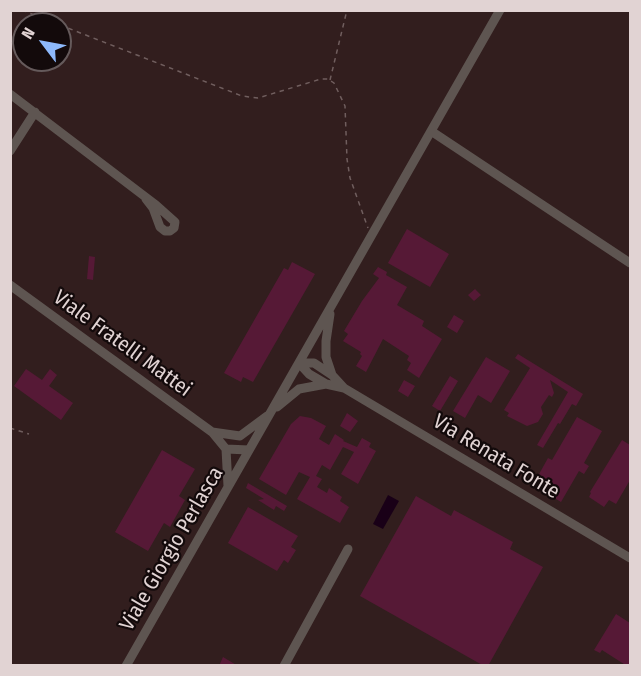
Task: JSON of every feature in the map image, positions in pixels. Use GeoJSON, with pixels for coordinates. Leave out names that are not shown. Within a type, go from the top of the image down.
{"type":"FeatureCollection","features":[{"type":"Feature","properties":{"kind":"street","name":"Viale Giorgio Perlasca"},"geometry":{"type":"LineString","coordinates":[[126,666],[500,10]]}},
{"type":"Feature","properties":{"kind":"street"},"geometry":{"type":"LineString","coordinates":[[10,94],[146,199]]}},
{"type":"Feature","properties":{"kind":"street"},"geometry":{"type":"LineString","coordinates":[[10,151],[35,112]]}},
{"type":"Feature","properties":{"kind":"street"},"geometry":{"type":"LineString","coordinates":[[431,131],[630,262]]}},
{"type":"Feature","properties":{"kind":"street","name":"Viale Fratelli Mattei"},"geometry":{"type":"LineString","coordinates":[[10,285],[212,432],[226,449]]}},
{"type":"Feature","properties":{"kind":"street"},"geometry":{"type":"LineString","coordinates":[[330,308],[326,357],[332,375]]}},
{"type":"Feature","properties":{"kind":"street","name":"Via Renata Fonte"},"geometry":{"type":"LineString","coordinates":[[299,363],[314,363],[332,375],[344,388],[630,558]]}},
{"type":"Feature","properties":{"kind":"street","name":"Via Renata Fonte"},"geometry":{"type":"LineString","coordinates":[[299,363],[309,374],[326,384],[344,388]]}},
{"type":"Feature","properties":{"kind":"street","name":"Via Renata Fonte"},"geometry":{"type":"LineString","coordinates":[[269,415],[299,389],[326,384]]}},
{"type":"Feature","properties":{"kind":"street"},"geometry":{"type":"LineString","coordinates":[[249,450],[240,436],[269,415]]}},
{"type":"Feature","properties":{"kind":"street","name":"Viale Fratelli Mattei"},"geometry":{"type":"LineString","coordinates":[[212,432],[240,436]]}},
{"type":"Feature","properties":{"kind":"street"},"geometry":{"type":"LineString","coordinates":[[228,486],[226,449],[249,450]]}},
{"type":"Feature","properties":{"kind":"street"},"geometry":{"type":"LineString","coordinates":[[284,666],[348,549]]}},
{"type":"Feature","properties":{"kind":"path"},"geometry":{"type":"LineString","coordinates":[[330,80],[347,10]]}},
{"type":"Feature","properties":{"kind":"path"},"geometry":{"type":"LineString","coordinates":[[72,30],[251,98],[258,98],[321,79],[330,80],[338,90],[345,106],[350,178],[371,236]]}},
{"type":"Feature","properties":{"kind":"path"},"geometry":{"type":"LineString","coordinates":[[10,428],[29,435]]}},
{"type":"Feature","properties":{"kind":"shaded area"},"geometry":{"type":"Polygon","coordinates":[[[388,495],[399,501],[383,529],[373,524],[388,495]]]}},
{"type":"Feature","properties":{"kind":"building"},"geometry":{"type":"Polygon","coordinates":[[[407,229],[449,254],[430,287],[388,263],[407,229]]]}},
{"type":"Feature","properties":{"kind":"building"},"geometry":{"type":"Polygon","coordinates":[[[89,256],[95,257],[93,280],[87,279],[89,256]]]}},
{"type":"Feature","properties":{"kind":"building"},"geometry":{"type":"Polygon","coordinates":[[[292,262],[315,274],[253,382],[243,377],[241,382],[224,373],[284,268],[288,270],[292,262]]]}},
{"type":"Feature","properties":{"kind":"building"},"geometry":{"type":"Polygon","coordinates":[[[378,267],[387,272],[386,275],[407,287],[397,305],[424,321],[422,326],[442,339],[419,378],[407,370],[411,363],[407,360],[409,356],[383,339],[366,372],[356,366],[362,356],[361,352],[343,341],[348,334],[344,331],[379,278],[373,274],[378,267]]]}},
{"type":"Feature","properties":{"kind":"building"},"geometry":{"type":"Polygon","coordinates":[[[475,289],[481,295],[474,301],[468,295],[475,289]]]}},
{"type":"Feature","properties":{"kind":"building"},"geometry":{"type":"Polygon","coordinates":[[[454,315],[464,321],[457,333],[447,327],[454,315]]]}},
{"type":"Feature","properties":{"kind":"building"},"geometry":{"type":"Polygon","coordinates":[[[518,354],[583,394],[576,406],[572,404],[543,448],[537,445],[568,392],[550,380],[554,393],[552,397],[549,395],[541,407],[543,414],[538,422],[527,426],[507,416],[509,413],[504,410],[530,368],[515,358],[518,354]]]}},
{"type":"Feature","properties":{"kind":"building"},"geometry":{"type":"Polygon","coordinates":[[[486,357],[510,371],[491,403],[478,395],[465,418],[453,411],[486,357]]]}},
{"type":"Feature","properties":{"kind":"building"},"geometry":{"type":"Polygon","coordinates":[[[26,369],[42,380],[50,369],[57,375],[49,386],[73,403],[61,420],[14,386],[26,369]]]}},
{"type":"Feature","properties":{"kind":"building"},"geometry":{"type":"Polygon","coordinates":[[[450,376],[458,381],[440,411],[432,406],[450,376]]]}},
{"type":"Feature","properties":{"kind":"building"},"geometry":{"type":"Polygon","coordinates":[[[404,380],[415,386],[408,397],[398,391],[404,380]]]}},
{"type":"Feature","properties":{"kind":"building"},"geometry":{"type":"Polygon","coordinates":[[[347,413],[358,421],[350,432],[340,426],[347,413]]]}},
{"type":"Feature","properties":{"kind":"building"},"geometry":{"type":"Polygon","coordinates":[[[300,416],[311,418],[326,426],[319,439],[329,445],[335,434],[343,441],[357,447],[362,438],[371,443],[369,447],[376,451],[358,484],[341,474],[354,452],[343,447],[330,470],[322,465],[316,476],[322,479],[317,487],[327,493],[329,488],[342,497],[340,501],[349,507],[340,523],[297,499],[310,477],[299,472],[286,495],[259,479],[291,424],[300,416]]]}},
{"type":"Feature","properties":{"kind":"building"},"geometry":{"type":"Polygon","coordinates":[[[577,417],[602,431],[584,463],[589,466],[584,474],[579,471],[561,502],[533,485],[548,458],[552,460],[577,417]]]}},
{"type":"Feature","properties":{"kind":"building"},"geometry":{"type":"Polygon","coordinates":[[[622,440],[630,445],[630,480],[616,504],[609,500],[604,507],[589,497],[590,492],[622,440]]]}},
{"type":"Feature","properties":{"kind":"building"},"geometry":{"type":"Polygon","coordinates":[[[162,450],[195,469],[179,496],[185,500],[170,527],[164,523],[148,551],[115,532],[162,450]]]}},
{"type":"Feature","properties":{"kind":"building"},"geometry":{"type":"Polygon","coordinates":[[[248,483],[287,506],[284,511],[276,506],[274,510],[258,500],[264,499],[246,488],[248,483]]]}},
{"type":"Feature","properties":{"kind":"building"},"geometry":{"type":"Polygon","coordinates":[[[416,496],[451,516],[454,510],[513,542],[510,549],[543,567],[488,666],[484,666],[360,596],[416,496]]]}},
{"type":"Feature","properties":{"kind":"building"},"geometry":{"type":"Polygon","coordinates":[[[248,507],[298,536],[291,547],[296,550],[288,563],[284,560],[277,571],[228,543],[248,507]]]}},
{"type":"Feature","properties":{"kind":"building"},"geometry":{"type":"Polygon","coordinates":[[[616,614],[630,623],[630,666],[602,650],[600,653],[594,650],[616,614]]]}},
{"type":"Feature","properties":{"kind":"building"},"geometry":{"type":"Polygon","coordinates":[[[223,657],[238,666],[219,666],[223,657]]]}}]}
